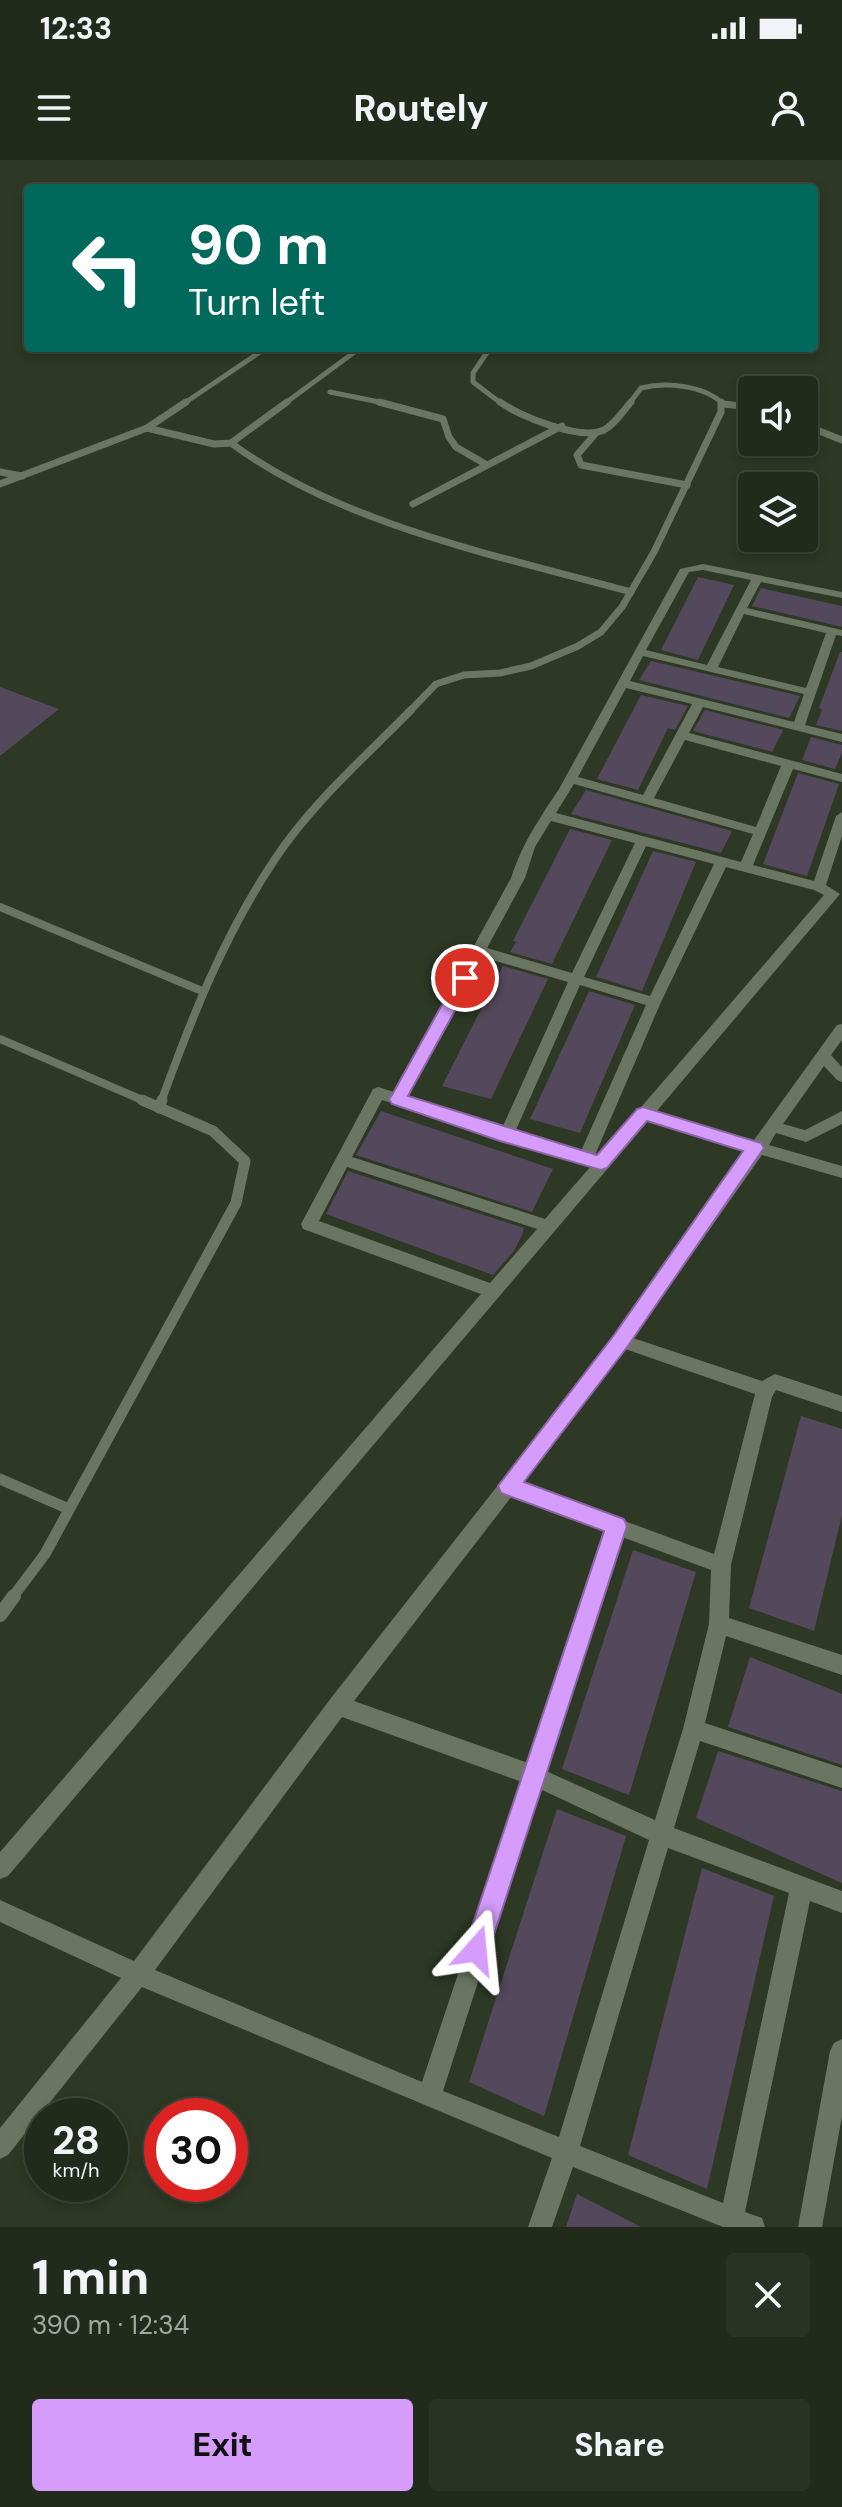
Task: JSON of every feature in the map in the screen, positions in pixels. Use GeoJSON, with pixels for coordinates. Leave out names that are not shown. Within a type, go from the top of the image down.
{"type":"FeatureCollection","features":[{"type":"Feature","properties":{"kind":"street"},"geometry":{"type":"LineString","coordinates":[[398,1099],[518,878],[528,847],[571,779],[685,569],[703,567],[842,595]]}},
{"type":"Feature","properties":{"kind":"street"},"geometry":{"type":"LineString","coordinates":[[711,669],[757,578]]}},
{"type":"Feature","properties":{"kind":"street"},"geometry":{"type":"LineString","coordinates":[[741,610],[837,632],[798,727]]}},
{"type":"Feature","properties":{"kind":"street"},"geometry":{"type":"LineString","coordinates":[[639,652],[810,692]]}},
{"type":"Feature","properties":{"kind":"street"},"geometry":{"type":"LineString","coordinates":[[622,683],[842,738]]}},
{"type":"Feature","properties":{"kind":"street"},"geometry":{"type":"LineString","coordinates":[[647,799],[699,703]]}},
{"type":"Feature","properties":{"kind":"street"},"geometry":{"type":"LineString","coordinates":[[681,735],[842,778]]}},
{"type":"Feature","properties":{"kind":"street"},"geometry":{"type":"LineString","coordinates":[[746,867],[789,762]]}},
{"type":"Feature","properties":{"kind":"street"},"geometry":{"type":"LineString","coordinates":[[571,779],[760,832]]}},
{"type":"Feature","properties":{"kind":"street"},"geometry":{"type":"LineString","coordinates":[[546,815],[831,889]]}},
{"type":"Feature","properties":{"kind":"street"},"geometry":{"type":"LineString","coordinates":[[0,1868],[547,1226],[594,1161],[643,1114],[831,889],[842,816]]}},
{"type":"Feature","properties":{"kind":"street"},"geometry":{"type":"LineString","coordinates":[[506,1136],[642,841]]}},
{"type":"Feature","properties":{"kind":"street"},"geometry":{"type":"LineString","coordinates":[[594,1161],[654,1002],[722,861]]}},
{"type":"Feature","properties":{"kind":"street"},"geometry":{"type":"LineString","coordinates":[[480,951],[654,1002]]}},
{"type":"Feature","properties":{"kind":"street"},"geometry":{"type":"LineString","coordinates":[[0,2147],[138,1974],[338,1705],[621,1341],[842,1029]]}},
{"type":"Feature","properties":{"kind":"street"},"geometry":{"type":"LineString","coordinates":[[823,1056],[842,1076]]}},
{"type":"Feature","properties":{"kind":"street"},"geometry":{"type":"LineString","coordinates":[[492,1291],[309,1224],[378,1093],[506,1136],[594,1161]]}},
{"type":"Feature","properties":{"kind":"street"},"geometry":{"type":"LineString","coordinates":[[643,1114],[842,1172]]}},
{"type":"Feature","properties":{"kind":"street"},"geometry":{"type":"LineString","coordinates":[[771,1126],[806,1136],[842,1117]]}},
{"type":"Feature","properties":{"kind":"street"},"geometry":{"type":"LineString","coordinates":[[343,1160],[547,1226]]}},
{"type":"Feature","properties":{"kind":"street"},"geometry":{"type":"LineString","coordinates":[[621,1341],[766,1390]]}},
{"type":"Feature","properties":{"kind":"street"},"geometry":{"type":"LineString","coordinates":[[540,2227],[567,2151],[693,1729],[719,1624],[721,1565],[766,1390],[775,1382],[842,1404]]}},
{"type":"Feature","properties":{"kind":"street"},"geometry":{"type":"LineString","coordinates":[[508,1486],[721,1565]]}},
{"type":"Feature","properties":{"kind":"street"},"geometry":{"type":"LineString","coordinates":[[429,2097],[616,1526]]}},
{"type":"Feature","properties":{"kind":"street"},"geometry":{"type":"LineString","coordinates":[[719,1624],[842,1665]]}},
{"type":"Feature","properties":{"kind":"street"},"geometry":{"type":"LineString","coordinates":[[338,1705],[532,1775],[663,1835],[842,1902]]}},
{"type":"Feature","properties":{"kind":"street"},"geometry":{"type":"LineString","coordinates":[[693,1729],[842,1778]]}},
{"type":"Feature","properties":{"kind":"street"},"geometry":{"type":"LineString","coordinates":[[0,1911],[138,1974],[429,2097],[743,2222],[802,1885]]}},
{"type":"Feature","properties":{"kind":"street"},"geometry":{"type":"LineString","coordinates":[[810,2227],[842,2051]]}},
{"type":"Feature","properties":{"kind":"lane"},"geometry":{"type":"LineString","coordinates":[[0,484],[147,428],[260,352]]}},
{"type":"Feature","properties":{"kind":"lane"},"geometry":{"type":"LineString","coordinates":[[147,428],[214,444],[231,443],[355,352]]}},
{"type":"Feature","properties":{"kind":"lane"},"geometry":{"type":"LineString","coordinates":[[487,352],[473,373],[473,382],[503,400],[511,410],[596,433]]}},
{"type":"Feature","properties":{"kind":"lane"},"geometry":{"type":"LineString","coordinates":[[687,485],[581,465],[577,455],[647,385],[659,384],[711,394],[723,404],[738,406]]}},
{"type":"Feature","properties":{"kind":"lane"},"geometry":{"type":"LineString","coordinates":[[330,392],[396,405],[443,419],[448,423],[450,439],[459,450],[487,465]]}},
{"type":"Feature","properties":{"kind":"lane"},"geometry":{"type":"LineString","coordinates":[[159,1108],[202,991],[230,933],[276,857],[315,809],[424,694],[449,678],[516,670],[578,646],[601,632],[614,619],[687,485],[723,404]]}},
{"type":"Feature","properties":{"kind":"lane"},"geometry":{"type":"LineString","coordinates":[[413,504],[562,426]]}},
{"type":"Feature","properties":{"kind":"lane"},"geometry":{"type":"LineString","coordinates":[[818,431],[842,440]]}},
{"type":"Feature","properties":{"kind":"lane"},"geometry":{"type":"LineString","coordinates":[[231,443],[251,459],[327,496],[405,528],[631,592]]}},
{"type":"Feature","properties":{"kind":"lane"},"geometry":{"type":"LineString","coordinates":[[0,472],[22,476]]}},
{"type":"Feature","properties":{"kind":"lane"},"geometry":{"type":"LineString","coordinates":[[0,907],[202,991]]}},
{"type":"Feature","properties":{"kind":"lane"},"geometry":{"type":"LineString","coordinates":[[0,1039],[213,1131],[245,1161],[236,1203],[45,1554],[0,1615]]}},
{"type":"Feature","properties":{"kind":"lane"},"geometry":{"type":"LineString","coordinates":[[0,1479],[69,1509]]}},
{"type":"Feature","properties":{"kind":"building"},"geometry":{"type":"Polygon","coordinates":[[[698,577],[734,585],[698,660],[661,650],[698,577]]]}},
{"type":"Feature","properties":{"kind":"building"},"geometry":{"type":"Polygon","coordinates":[[[761,588],[842,606],[842,627],[752,606],[761,588]]]}},
{"type":"Feature","properties":{"kind":"building"},"geometry":{"type":"Polygon","coordinates":[[[840,652],[842,731],[816,725],[822,710],[819,708],[840,652]]]}},
{"type":"Feature","properties":{"kind":"building"},"geometry":{"type":"Polygon","coordinates":[[[651,661],[800,696],[789,718],[639,680],[651,661]]]}},
{"type":"Feature","properties":{"kind":"building"},"geometry":{"type":"Polygon","coordinates":[[[0,687],[59,709],[0,756],[0,687]]]}},
{"type":"Feature","properties":{"kind":"building"},"geometry":{"type":"Polygon","coordinates":[[[641,695],[688,706],[675,730],[668,728],[638,790],[597,779],[641,695]]]}},
{"type":"Feature","properties":{"kind":"building"},"geometry":{"type":"Polygon","coordinates":[[[705,710],[783,730],[772,752],[693,731],[705,710]]]}},
{"type":"Feature","properties":{"kind":"building"},"geometry":{"type":"Polygon","coordinates":[[[811,737],[842,745],[835,769],[802,760],[811,737]]]}},
{"type":"Feature","properties":{"kind":"building"},"geometry":{"type":"Polygon","coordinates":[[[798,773],[839,784],[807,876],[763,864],[798,773]]]}},
{"type":"Feature","properties":{"kind":"building"},"geometry":{"type":"Polygon","coordinates":[[[586,790],[732,831],[721,853],[571,814],[586,790]]]}},
{"type":"Feature","properties":{"kind":"building"},"geometry":{"type":"Polygon","coordinates":[[[570,829],[612,840],[552,964],[510,952],[516,942],[513,941],[570,829]]]}},
{"type":"Feature","properties":{"kind":"building"},"geometry":{"type":"Polygon","coordinates":[[[653,851],[696,862],[642,991],[596,977],[653,851]]]}},
{"type":"Feature","properties":{"kind":"building"},"geometry":{"type":"Polygon","coordinates":[[[503,966],[548,979],[491,1099],[442,1086],[503,966]]]}},
{"type":"Feature","properties":{"kind":"building"},"geometry":{"type":"Polygon","coordinates":[[[589,991],[635,1005],[580,1133],[530,1119],[589,991]]]}},
{"type":"Feature","properties":{"kind":"building"},"geometry":{"type":"Polygon","coordinates":[[[381,1111],[553,1169],[532,1212],[356,1155],[381,1111]]]}},
{"type":"Feature","properties":{"kind":"building"},"geometry":{"type":"Polygon","coordinates":[[[348,1171],[524,1228],[522,1235],[514,1251],[493,1275],[326,1214],[348,1171]]]}},
{"type":"Feature","properties":{"kind":"building"},"geometry":{"type":"Polygon","coordinates":[[[801,1416],[842,1429],[842,1515],[814,1631],[749,1608],[801,1416]]]}},
{"type":"Feature","properties":{"kind":"building"},"geometry":{"type":"Polygon","coordinates":[[[633,1550],[696,1572],[629,1795],[562,1769],[633,1550]]]}},
{"type":"Feature","properties":{"kind":"building"},"geometry":{"type":"Polygon","coordinates":[[[750,1657],[842,1694],[842,1765],[728,1727],[750,1657]]]}},
{"type":"Feature","properties":{"kind":"building"},"geometry":{"type":"Polygon","coordinates":[[[718,1751],[842,1791],[842,1883],[696,1818],[718,1751]]]}},
{"type":"Feature","properties":{"kind":"building"},"geometry":{"type":"Polygon","coordinates":[[[557,1809],[626,1836],[544,2116],[469,2082],[557,1809]]]}},
{"type":"Feature","properties":{"kind":"building"},"geometry":{"type":"Polygon","coordinates":[[[702,1868],[774,1896],[707,2189],[628,2155],[702,1868]]]}},
{"type":"Feature","properties":{"kind":"building"},"geometry":{"type":"Polygon","coordinates":[[[577,2194],[641,2227],[566,2227],[577,2194]]]}},
{"type":"Feature","properties":{"kind":"route"},"geometry":{"type":"LineString","coordinates":[[465,978],[398,1099],[506,1136],[601,1163],[643,1114],[755,1148],[621,1341],[508,1486],[616,1526],[476,1950]]}}]}
